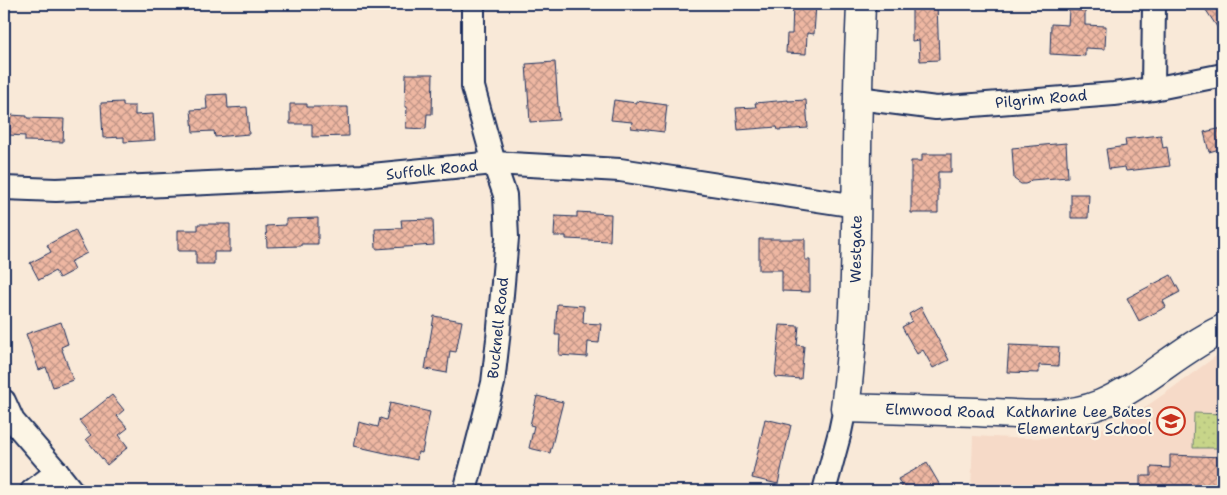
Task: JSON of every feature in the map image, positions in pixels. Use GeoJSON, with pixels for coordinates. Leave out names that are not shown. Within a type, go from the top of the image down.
{"type":"FeatureCollection","features":[{"type":"Feature","properties":{"kind":"street","name":"Bucknell Road"},"geometry":{"type":"LineString","coordinates":[[465,491],[493,383],[507,238],[505,195],[494,164],[474,87],[473,4]]}},
{"type":"Feature","properties":{"kind":"street","name":"Westgate"},"geometry":{"type":"LineString","coordinates":[[824,491],[845,408],[854,308],[861,4]]}},
{"type":"Feature","properties":{"kind":"street"},"geometry":{"type":"LineString","coordinates":[[1153,89],[1154,4]]}},
{"type":"Feature","properties":{"kind":"street","name":"Pilgrim Road"},"geometry":{"type":"LineString","coordinates":[[858,98],[936,108],[1114,94],[1223,76]]}},
{"type":"Feature","properties":{"kind":"street","name":"Suffolk Road"},"geometry":{"type":"LineString","coordinates":[[4,188],[56,190],[352,177],[494,164],[620,170],[857,206]]}},
{"type":"Feature","properties":{"kind":"street","name":"Elmwood Road"},"geometry":{"type":"LineString","coordinates":[[845,408],[1045,415],[1080,411],[1121,394],[1199,342],[1223,329]]}},
{"type":"Feature","properties":{"kind":"street"},"geometry":{"type":"LineString","coordinates":[[4,401],[13,421],[72,491]]}},
{"type":"Feature","properties":{"kind":"street"},"geometry":{"type":"LineString","coordinates":[[32,491],[57,472]]}},
{"type":"Feature","properties":{"kind":"shaded area","name":"Katharine Lee Bates Elementary School"},"geometry":{"type":"Polygon","coordinates":[[[1223,351],[1223,491],[971,491],[973,436],[1049,438],[1098,430],[1138,412],[1223,351]]]}},
{"type":"Feature","properties":{"kind":"green space"},"geometry":{"type":"Polygon","coordinates":[[[1194,413],[1223,414],[1223,448],[1193,448],[1194,413]]]}},
{"type":"Feature","properties":{"kind":"building"},"geometry":{"type":"Polygon","coordinates":[[[793,4],[816,4],[814,34],[807,33],[806,54],[786,53],[787,34],[792,34],[793,4]]]}},
{"type":"Feature","properties":{"kind":"building"},"geometry":{"type":"Polygon","coordinates":[[[912,4],[937,4],[939,60],[920,61],[919,40],[912,41],[912,4]]]}},
{"type":"Feature","properties":{"kind":"building"},"geometry":{"type":"Polygon","coordinates":[[[1202,4],[1223,4],[1223,36],[1202,4]]]}},
{"type":"Feature","properties":{"kind":"building"},"geometry":{"type":"Polygon","coordinates":[[[1069,10],[1085,11],[1085,25],[1106,26],[1105,49],[1085,48],[1085,56],[1050,54],[1051,24],[1068,25],[1069,10]]]}},
{"type":"Feature","properties":{"kind":"building"},"geometry":{"type":"Polygon","coordinates":[[[555,62],[559,120],[530,122],[526,64],[555,62]]]}},
{"type":"Feature","properties":{"kind":"building"},"geometry":{"type":"Polygon","coordinates":[[[406,74],[433,74],[432,114],[427,114],[426,129],[406,128],[406,74]]]}},
{"type":"Feature","properties":{"kind":"building"},"geometry":{"type":"Polygon","coordinates":[[[227,94],[228,108],[247,107],[249,134],[215,137],[214,131],[193,132],[191,110],[207,109],[206,95],[227,94]]]}},
{"type":"Feature","properties":{"kind":"building"},"geometry":{"type":"Polygon","coordinates":[[[614,100],[667,105],[664,132],[631,128],[632,122],[611,120],[614,100]]]}},
{"type":"Feature","properties":{"kind":"building"},"geometry":{"type":"Polygon","coordinates":[[[806,100],[808,128],[778,130],[777,127],[738,130],[736,108],[756,107],[755,103],[806,100]]]}},
{"type":"Feature","properties":{"kind":"building"},"geometry":{"type":"Polygon","coordinates":[[[123,102],[123,106],[135,106],[135,115],[153,114],[155,140],[124,142],[124,137],[103,138],[101,103],[123,102]]]}},
{"type":"Feature","properties":{"kind":"building"},"geometry":{"type":"Polygon","coordinates":[[[290,104],[307,104],[307,107],[348,107],[349,136],[312,137],[312,124],[290,124],[290,104]]]}},
{"type":"Feature","properties":{"kind":"building"},"geometry":{"type":"Polygon","coordinates":[[[10,115],[27,116],[27,118],[64,119],[63,142],[25,141],[25,136],[9,135],[10,115]]]}},
{"type":"Feature","properties":{"kind":"building"},"geometry":{"type":"Polygon","coordinates":[[[1223,128],[1223,148],[1209,152],[1204,132],[1223,128]]]}},
{"type":"Feature","properties":{"kind":"building"},"geometry":{"type":"Polygon","coordinates":[[[1161,135],[1163,148],[1167,147],[1170,166],[1126,171],[1125,167],[1109,169],[1106,149],[1126,146],[1125,139],[1161,135]]]}},
{"type":"Feature","properties":{"kind":"building"},"geometry":{"type":"Polygon","coordinates":[[[1066,143],[1068,177],[1031,180],[1025,184],[1021,184],[1014,179],[1012,148],[1066,143]]]}},
{"type":"Feature","properties":{"kind":"building"},"geometry":{"type":"Polygon","coordinates":[[[922,154],[951,154],[951,172],[938,172],[938,213],[911,213],[911,161],[922,161],[922,154]]]}},
{"type":"Feature","properties":{"kind":"building"},"geometry":{"type":"Polygon","coordinates":[[[1071,194],[1089,194],[1088,218],[1071,218],[1071,194]]]}},
{"type":"Feature","properties":{"kind":"building"},"geometry":{"type":"Polygon","coordinates":[[[577,212],[611,214],[610,241],[566,239],[566,236],[554,236],[555,216],[577,217],[577,212]]]}},
{"type":"Feature","properties":{"kind":"building"},"geometry":{"type":"Polygon","coordinates":[[[318,218],[318,244],[267,247],[266,226],[286,225],[286,219],[318,218]]]}},
{"type":"Feature","properties":{"kind":"building"},"geometry":{"type":"Polygon","coordinates":[[[433,219],[434,245],[376,249],[375,229],[402,228],[401,220],[433,219]]]}},
{"type":"Feature","properties":{"kind":"building"},"geometry":{"type":"Polygon","coordinates":[[[198,224],[230,224],[230,252],[214,252],[214,264],[196,264],[196,251],[178,251],[178,230],[198,230],[198,224]]]}},
{"type":"Feature","properties":{"kind":"building"},"geometry":{"type":"Polygon","coordinates":[[[75,230],[87,253],[70,262],[74,270],[59,278],[55,271],[39,280],[30,263],[51,252],[47,245],[75,230]]]}},
{"type":"Feature","properties":{"kind":"building"},"geometry":{"type":"Polygon","coordinates":[[[759,239],[805,239],[805,260],[810,260],[810,292],[782,291],[782,270],[759,270],[759,239]]]}},
{"type":"Feature","properties":{"kind":"building"},"geometry":{"type":"Polygon","coordinates":[[[1171,275],[1180,292],[1163,301],[1166,307],[1139,321],[1127,298],[1171,275]]]}},
{"type":"Feature","properties":{"kind":"building"},"geometry":{"type":"Polygon","coordinates":[[[557,304],[584,306],[583,323],[601,324],[599,343],[588,342],[587,357],[559,355],[560,335],[555,335],[557,304]]]}},
{"type":"Feature","properties":{"kind":"building"},"geometry":{"type":"Polygon","coordinates":[[[921,307],[949,360],[933,368],[923,350],[917,354],[902,327],[912,321],[909,314],[921,307]]]}},
{"type":"Feature","properties":{"kind":"building"},"geometry":{"type":"Polygon","coordinates":[[[434,316],[462,321],[456,352],[450,351],[447,373],[425,369],[434,316]]]}},
{"type":"Feature","properties":{"kind":"building"},"geometry":{"type":"Polygon","coordinates":[[[61,322],[68,344],[61,347],[73,380],[53,387],[46,367],[39,370],[26,334],[61,322]]]}},
{"type":"Feature","properties":{"kind":"building"},"geometry":{"type":"Polygon","coordinates":[[[780,325],[799,326],[797,345],[804,346],[801,379],[775,377],[780,325]]]}},
{"type":"Feature","properties":{"kind":"building"},"geometry":{"type":"Polygon","coordinates":[[[1009,345],[1059,347],[1058,366],[1039,365],[1039,373],[1007,372],[1009,345]]]}},
{"type":"Feature","properties":{"kind":"building"},"geometry":{"type":"Polygon","coordinates":[[[112,395],[124,410],[117,416],[128,428],[119,435],[128,447],[107,465],[86,439],[91,435],[79,421],[112,395]]]}},
{"type":"Feature","properties":{"kind":"building"},"geometry":{"type":"Polygon","coordinates":[[[537,396],[563,402],[550,453],[529,448],[534,426],[530,425],[537,396]]]}},
{"type":"Feature","properties":{"kind":"building"},"geometry":{"type":"Polygon","coordinates":[[[390,403],[430,412],[422,453],[418,452],[417,460],[354,446],[359,422],[378,427],[380,418],[386,420],[390,403]]]}},
{"type":"Feature","properties":{"kind":"building"},"geometry":{"type":"Polygon","coordinates":[[[765,419],[791,425],[778,484],[752,478],[765,419]]]}},
{"type":"Feature","properties":{"kind":"building"},"geometry":{"type":"Polygon","coordinates":[[[1170,455],[1223,457],[1223,491],[1140,491],[1140,476],[1151,476],[1151,467],[1170,468],[1170,455]]]}},
{"type":"Feature","properties":{"kind":"building"},"geometry":{"type":"Polygon","coordinates":[[[927,463],[941,487],[932,491],[904,491],[898,479],[927,463]]]}},
{"type":"Feature","properties":{"kind":"place","name":"Katharine Lee Bates Elementary School"},"geometry":{"type":"Point","coordinates":[1171,421]}}]}
